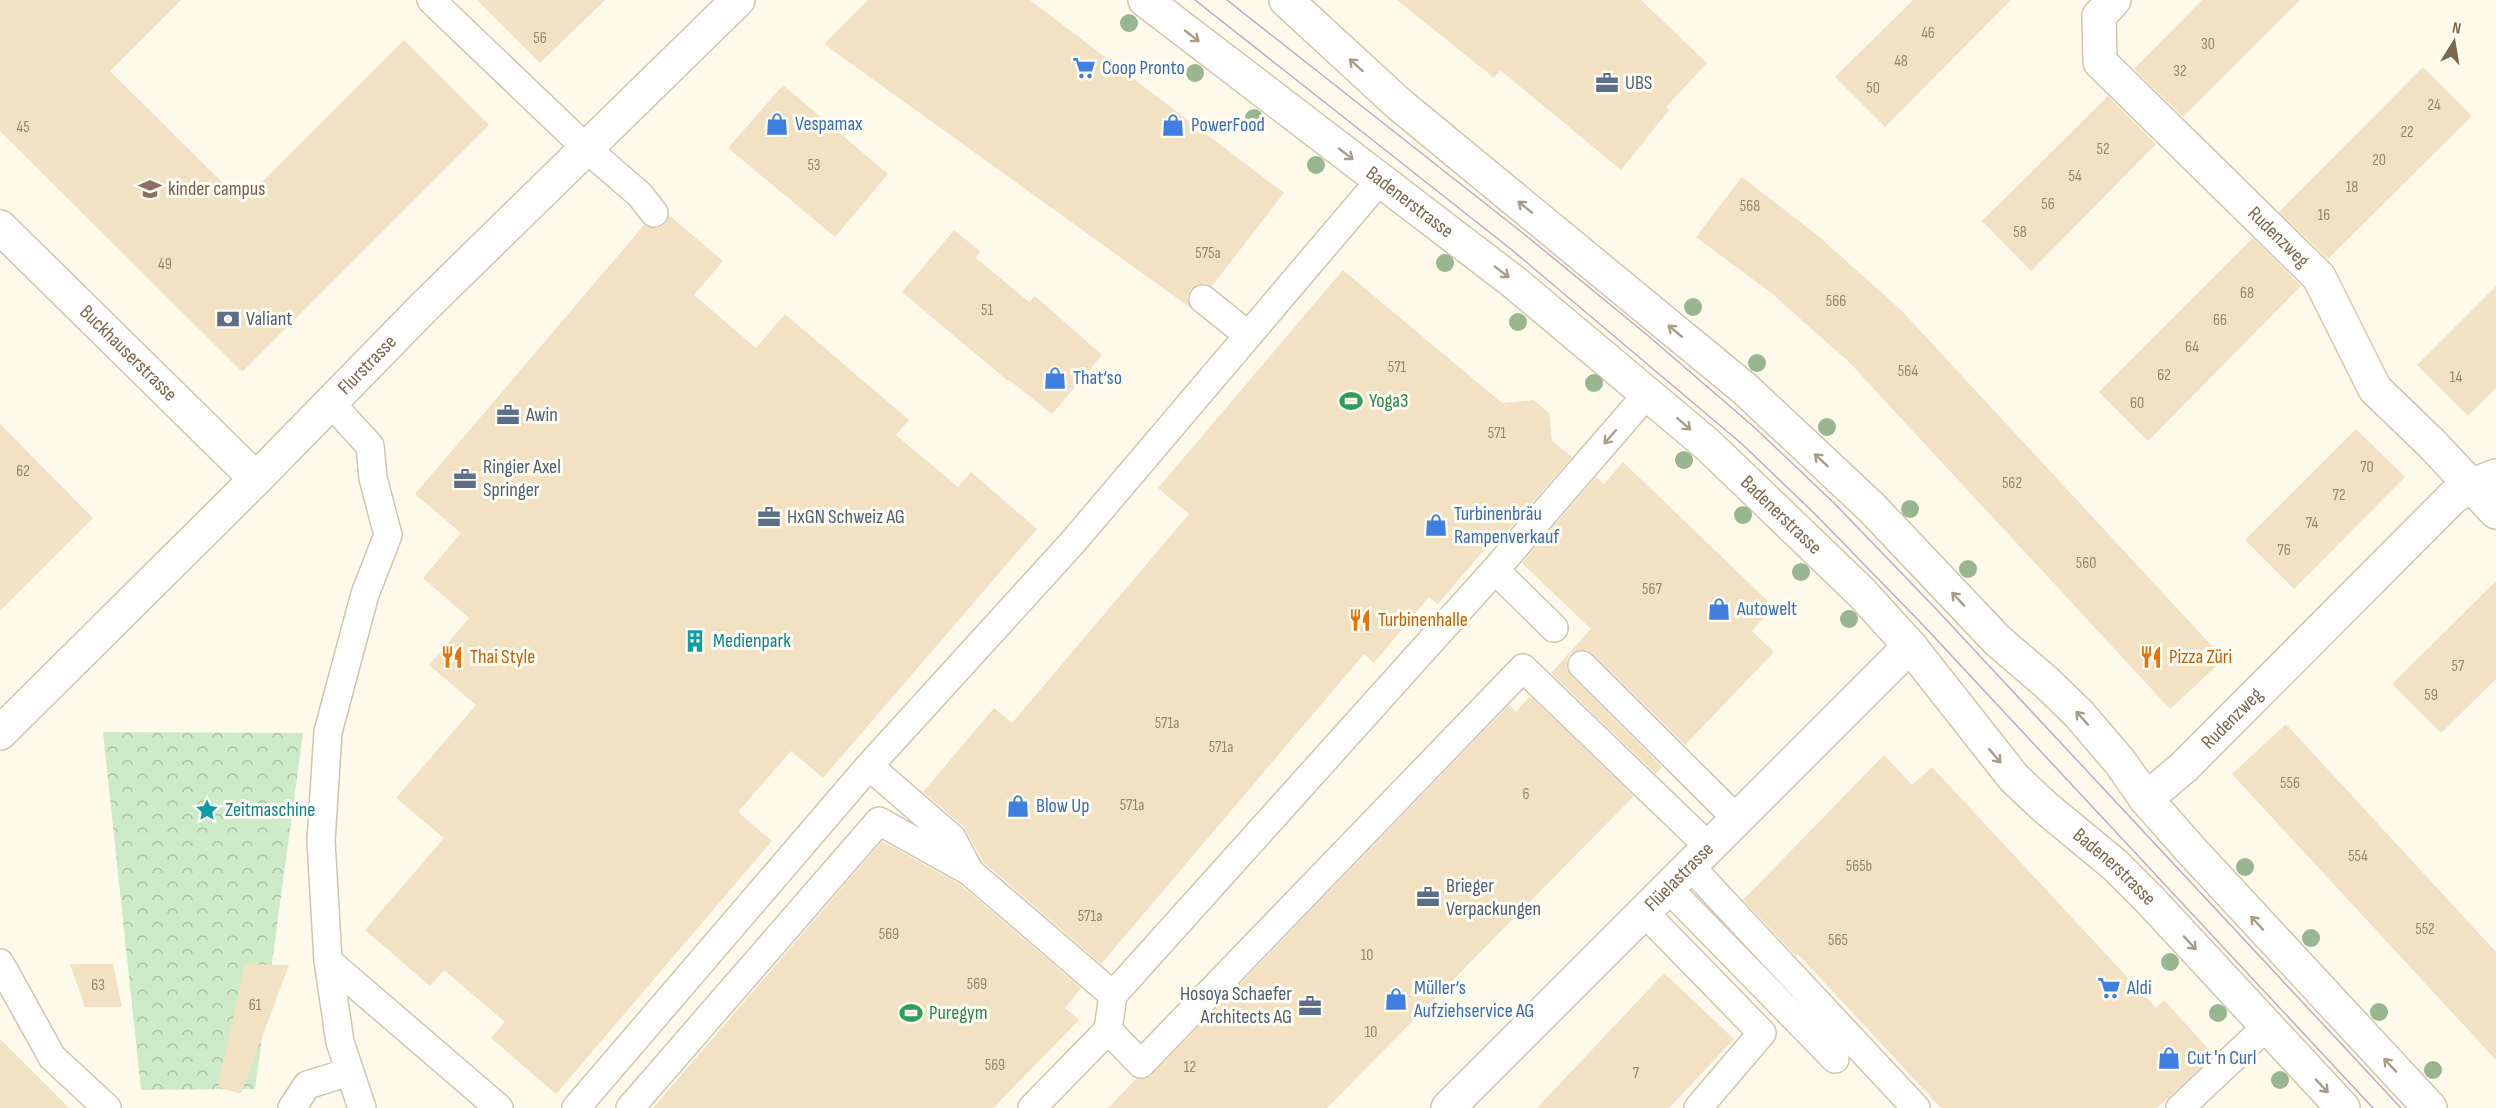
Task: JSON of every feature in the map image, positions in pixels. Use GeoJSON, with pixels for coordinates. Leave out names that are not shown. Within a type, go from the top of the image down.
{"type":"FeatureCollection","features":[{"type":"Feature","properties":{"kind":"street","name":"Flurstrasse"},"geometry":{"type":"LineString","coordinates":[[0,733],[256,479],[425,306],[738,0]]}},
{"type":"Feature","properties":{"kind":"street","name":"Badenerstrasse"},"geometry":{"type":"LineString","coordinates":[[1145,0],[1515,283],[1708,445],[1861,592],[1910,646],[2014,778],[2122,872],[2343,1108]]}},
{"type":"Feature","properties":{"kind":"street"},"geometry":{"type":"LineString","coordinates":[[1286,0],[1399,104],[1745,389],[1872,508],[1998,641],[2079,714],[2120,762],[2146,799],[2313,984],[2430,1108]]}},
{"type":"Feature","properties":{"kind":"street","name":"Rudenzweg"},"geometry":{"type":"LineString","coordinates":[[2114,0],[2099,16],[2100,62],[2319,277],[2375,389],[2484,481],[2453,497],[2184,767],[2146,799]]}},
{"type":"Feature","properties":{"kind":"street","name":"Buckhauserstrasse"},"geometry":{"type":"LineString","coordinates":[[2,234],[256,479]]}},
{"type":"Feature","properties":{"kind":"street"},"geometry":{"type":"LineString","coordinates":[[2484,481],[2496,512]]}},
{"type":"Feature","properties":{"kind":"street","name":"Flüelastrasse"},"geometry":{"type":"LineString","coordinates":[[1448,1108],[1910,646]]}},
{"type":"Feature","properties":{"kind":"lane"},"geometry":{"type":"LineString","coordinates":[[431,0],[587,149],[640,195],[654,213]]}},
{"type":"Feature","properties":{"kind":"lane"},"geometry":{"type":"LineString","coordinates":[[576,1108],[869,766],[1073,542],[1380,180]]}},
{"type":"Feature","properties":{"kind":"lane"},"geometry":{"type":"LineString","coordinates":[[1203,299],[1248,335]]}},
{"type":"Feature","properties":{"kind":"lane"},"geometry":{"type":"LineString","coordinates":[[1032,1108],[1108,1030],[1113,995],[1495,570],[1648,393]]}},
{"type":"Feature","properties":{"kind":"lane"},"geometry":{"type":"LineString","coordinates":[[330,402],[370,446],[373,478],[388,535],[365,594],[328,732],[321,841],[328,961],[340,1042],[362,1108]]}},
{"type":"Feature","properties":{"kind":"lane"},"geometry":{"type":"LineString","coordinates":[[1495,570],[1554,628]]}},
{"type":"Feature","properties":{"kind":"lane"},"geometry":{"type":"LineString","coordinates":[[1582,665],[1737,819]]}},
{"type":"Feature","properties":{"kind":"lane"},"geometry":{"type":"LineString","coordinates":[[1108,1030],[1141,1064],[1523,668],[1689,867],[1835,1059]]}},
{"type":"Feature","properties":{"kind":"lane"},"geometry":{"type":"LineString","coordinates":[[869,766],[952,838],[970,872]]}},
{"type":"Feature","properties":{"kind":"lane"},"geometry":{"type":"LineString","coordinates":[[630,1108],[879,821],[970,872],[1113,995]]}},
{"type":"Feature","properties":{"kind":"lane"},"geometry":{"type":"LineString","coordinates":[[1689,867],[1916,1108]]}},
{"type":"Feature","properties":{"kind":"lane"},"geometry":{"type":"LineString","coordinates":[[1644,912],[1762,1034],[1698,1108]]}},
{"type":"Feature","properties":{"kind":"lane"},"geometry":{"type":"LineString","coordinates":[[328,961],[499,1108]]}},
{"type":"Feature","properties":{"kind":"lane"},"geometry":{"type":"LineString","coordinates":[[0,963],[52,1057],[107,1108]]}},
{"type":"Feature","properties":{"kind":"lane"},"geometry":{"type":"LineString","coordinates":[[2180,1108],[2267,1026]]}},
{"type":"Feature","properties":{"kind":"lane"},"geometry":{"type":"LineString","coordinates":[[292,1108],[306,1085],[343,1074],[351,1075]]}},
{"type":"Feature","properties":{"kind":"green space"},"geometry":{"type":"Polygon","coordinates":[[[103,732],[303,733],[255,1089],[141,1090],[103,732]]]}},
{"type":"Feature","properties":{"kind":"building"},"geometry":{"type":"Polygon","coordinates":[[[0,0],[181,0],[110,71],[242,202],[404,40],[489,125],[242,372],[0,131],[0,0]]]}},
{"type":"Feature","properties":{"kind":"building"},"geometry":{"type":"Polygon","coordinates":[[[477,0],[605,0],[540,63],[477,0]]]}},
{"type":"Feature","properties":{"kind":"building"},"geometry":{"type":"Polygon","coordinates":[[[868,0],[1030,0],[1284,193],[1212,286],[1205,283],[1191,289],[1187,297],[1192,309],[824,44],[868,0]]]}},
{"type":"Feature","properties":{"kind":"building","name":"UBS"},"geometry":{"type":"Polygon","coordinates":[[[1397,0],[1641,0],[1707,63],[1666,107],[1669,110],[1621,170],[1500,70],[1494,78],[1397,0]]]}},
{"type":"Feature","properties":{"kind":"building"},"geometry":{"type":"Polygon","coordinates":[[[1913,0],[2011,0],[1885,127],[1835,77],[1913,0]]]}},
{"type":"Feature","properties":{"kind":"building"},"geometry":{"type":"Polygon","coordinates":[[[2202,0],[2300,0],[2183,117],[2134,69],[2202,0]]]}},
{"type":"Feature","properties":{"kind":"building"},"geometry":{"type":"Polygon","coordinates":[[[2423,67],[2472,116],[2328,259],[2279,212],[2423,67]]]}},
{"type":"Feature","properties":{"kind":"building"},"geometry":{"type":"Polygon","coordinates":[[[783,85],[888,174],[835,237],[728,148],[783,85]]]}},
{"type":"Feature","properties":{"kind":"building"},"geometry":{"type":"Polygon","coordinates":[[[2108,96],[2156,144],[2031,271],[1982,221],[2108,96]]]}},
{"type":"Feature","properties":{"kind":"building"},"geometry":{"type":"Polygon","coordinates":[[[1742,177],[1817,235],[1901,310],[2224,659],[2170,709],[1849,362],[1770,292],[1696,237],[1742,177]]]}},
{"type":"Feature","properties":{"kind":"building","name":"Medienpark"},"geometry":{"type":"Polygon","coordinates":[[[669,215],[723,261],[694,295],[756,348],[785,314],[909,420],[896,435],[958,487],[971,472],[1037,529],[823,778],[791,751],[738,812],[772,841],[556,1094],[491,1038],[505,1022],[444,970],[430,986],[365,930],[444,838],[396,798],[476,705],[429,665],[469,618],[423,578],[461,533],[415,494],[644,225],[657,228],[664,225],[669,215]]]}},
{"type":"Feature","properties":{"kind":"building"},"geometry":{"type":"Polygon","coordinates":[[[954,230],[980,251],[976,258],[1029,302],[1035,296],[1102,355],[1052,414],[1008,381],[902,292],[954,230]]]}},
{"type":"Feature","properties":{"kind":"building"},"geometry":{"type":"Polygon","coordinates":[[[2253,238],[2301,286],[2148,441],[2099,392],[2253,238]]]}},
{"type":"Feature","properties":{"kind":"building"},"geometry":{"type":"Polygon","coordinates":[[[1343,270],[1502,403],[1534,400],[1549,413],[1552,441],[1572,457],[1499,541],[1495,537],[1438,604],[1429,597],[1374,663],[1364,654],[1101,964],[983,862],[963,826],[923,792],[994,708],[1012,723],[1189,514],[1158,488],[1343,270]]]}},
{"type":"Feature","properties":{"kind":"building"},"geometry":{"type":"Polygon","coordinates":[[[2496,286],[2496,388],[2468,416],[2417,365],[2496,286]]]}},
{"type":"Feature","properties":{"kind":"building"},"geometry":{"type":"Polygon","coordinates":[[[0,424],[93,518],[0,611],[0,424]]]}},
{"type":"Feature","properties":{"kind":"building"},"geometry":{"type":"Polygon","coordinates":[[[2356,429],[2405,477],[2294,589],[2245,540],[2356,429]]]}},
{"type":"Feature","properties":{"kind":"building"},"geometry":{"type":"Polygon","coordinates":[[[1623,462],[1774,607],[1752,631],[1774,652],[1685,745],[1593,654],[1587,650],[1578,650],[1570,654],[1567,669],[1571,676],[1662,767],[1656,774],[1551,673],[1591,629],[1522,563],[1596,477],[1604,484],[1623,462]]]}},
{"type":"Feature","properties":{"kind":"building"},"geometry":{"type":"Polygon","coordinates":[[[2496,581],[2496,679],[2441,733],[2392,684],[2496,581]]]}},
{"type":"Feature","properties":{"kind":"building"},"geometry":{"type":"Polygon","coordinates":[[[1530,696],[1634,796],[1327,1108],[1108,1108],[1136,1079],[1145,1079],[1152,1075],[1509,705],[1516,712],[1530,696]]]}},
{"type":"Feature","properties":{"kind":"building"},"geometry":{"type":"Polygon","coordinates":[[[2286,724],[2496,952],[2496,1060],[2232,774],[2286,724]]]}},
{"type":"Feature","properties":{"kind":"building"},"geometry":{"type":"Polygon","coordinates":[[[1884,755],[1912,785],[1932,767],[2156,1008],[2164,1000],[2214,1055],[2157,1108],[1941,1108],[1798,954],[1796,956],[1743,900],[1884,755]]]}},
{"type":"Feature","properties":{"kind":"building"},"geometry":{"type":"Polygon","coordinates":[[[882,841],[961,885],[1081,988],[1065,1008],[1079,1020],[993,1108],[653,1108],[882,841]]]}},
{"type":"Feature","properties":{"kind":"building"},"geometry":{"type":"Polygon","coordinates":[[[70,964],[113,964],[122,1007],[85,1007],[70,964]]]}},
{"type":"Feature","properties":{"kind":"building"},"geometry":{"type":"Polygon","coordinates":[[[245,964],[289,965],[241,1094],[218,1087],[245,964]]]}},
{"type":"Feature","properties":{"kind":"building"},"geometry":{"type":"Polygon","coordinates":[[[1664,973],[1734,1039],[1669,1108],[1537,1108],[1664,973]]]}},
{"type":"Feature","properties":{"kind":"building"},"geometry":{"type":"Polygon","coordinates":[[[0,1039],[69,1108],[0,1108],[0,1039]]]}},
{"type":"Feature","properties":{"kind":"tram line"},"geometry":{"type":"LineString","coordinates":[[1195,0],[1512,250],[1742,444],[1816,515],[1923,625],[2373,1108]]}},
{"type":"Feature","properties":{"kind":"tram line"},"geometry":{"type":"LineString","coordinates":[[1227,0],[1524,234],[1646,334],[1754,427],[1835,504],[1938,611],[2401,1108]]}},
{"type":"Feature","properties":{"kind":"place","name":"Coop Pronto"},"geometry":{"type":"Point","coordinates":[1084,68]}},
{"type":"Feature","properties":{"kind":"place","name":"UBS"},"geometry":{"type":"Point","coordinates":[1607,83]}},
{"type":"Feature","properties":{"kind":"place","name":"Vespamax"},"geometry":{"type":"Point","coordinates":[777,124]}},
{"type":"Feature","properties":{"kind":"place","name":"PowerFood"},"geometry":{"type":"Point","coordinates":[1173,125]}},
{"type":"Feature","properties":{"kind":"place","name":"kinder campus"},"geometry":{"type":"Point","coordinates":[150,189]}},
{"type":"Feature","properties":{"kind":"place","name":"Valiant"},"geometry":{"type":"Point","coordinates":[228,319]}},
{"type":"Feature","properties":{"kind":"place","name":"That‘so"},"geometry":{"type":"Point","coordinates":[1055,378]}},
{"type":"Feature","properties":{"kind":"place","name":"Yoga3"},"geometry":{"type":"Point","coordinates":[1351,401]}},
{"type":"Feature","properties":{"kind":"place","name":"Awin"},"geometry":{"type":"Point","coordinates":[508,415]}},
{"type":"Feature","properties":{"kind":"place","name":"Ringier Axel Springer"},"geometry":{"type":"Point","coordinates":[465,479]}},
{"type":"Feature","properties":{"kind":"place","name":"HxGN Schweiz AG"},"geometry":{"type":"Point","coordinates":[769,517]}},
{"type":"Feature","properties":{"kind":"place","name":"Turbinenbräu Rampenverkauf"},"geometry":{"type":"Point","coordinates":[1436,525]}},
{"type":"Feature","properties":{"kind":"place","name":"Autowelt"},"geometry":{"type":"Point","coordinates":[1719,609]}},
{"type":"Feature","properties":{"kind":"place","name":"Turbinenhalle"},"geometry":{"type":"Point","coordinates":[1360,620]}},
{"type":"Feature","properties":{"kind":"place","name":"Medienpark"},"geometry":{"type":"Point","coordinates":[695,641]}},
{"type":"Feature","properties":{"kind":"place","name":"Thai Style"},"geometry":{"type":"Point","coordinates":[452,657]}},
{"type":"Feature","properties":{"kind":"place","name":"Pizza Züri"},"geometry":{"type":"Point","coordinates":[2151,657]}},
{"type":"Feature","properties":{"kind":"place","name":"Blow Up"},"geometry":{"type":"Point","coordinates":[1018,806]}},
{"type":"Feature","properties":{"kind":"place","name":"Zeitmaschine"},"geometry":{"type":"Point","coordinates":[207,810]}},
{"type":"Feature","properties":{"kind":"place","name":"Brieger Verpackungen"},"geometry":{"type":"Point","coordinates":[1428,897]}},
{"type":"Feature","properties":{"kind":"place","name":"Aldi"},"geometry":{"type":"Point","coordinates":[2109,988]}},
{"type":"Feature","properties":{"kind":"place","name":"Müller‘s Aufziehservice AG"},"geometry":{"type":"Point","coordinates":[1396,999]}},
{"type":"Feature","properties":{"kind":"place","name":"Hosoya Schaefer Architects AG"},"geometry":{"type":"Point","coordinates":[1310,1006]}},
{"type":"Feature","properties":{"kind":"place","name":"Puregym"},"geometry":{"type":"Point","coordinates":[911,1013]}},
{"type":"Feature","properties":{"kind":"place","name":"Cut 'n Curl"},"geometry":{"type":"Point","coordinates":[2169,1058]}}]}
